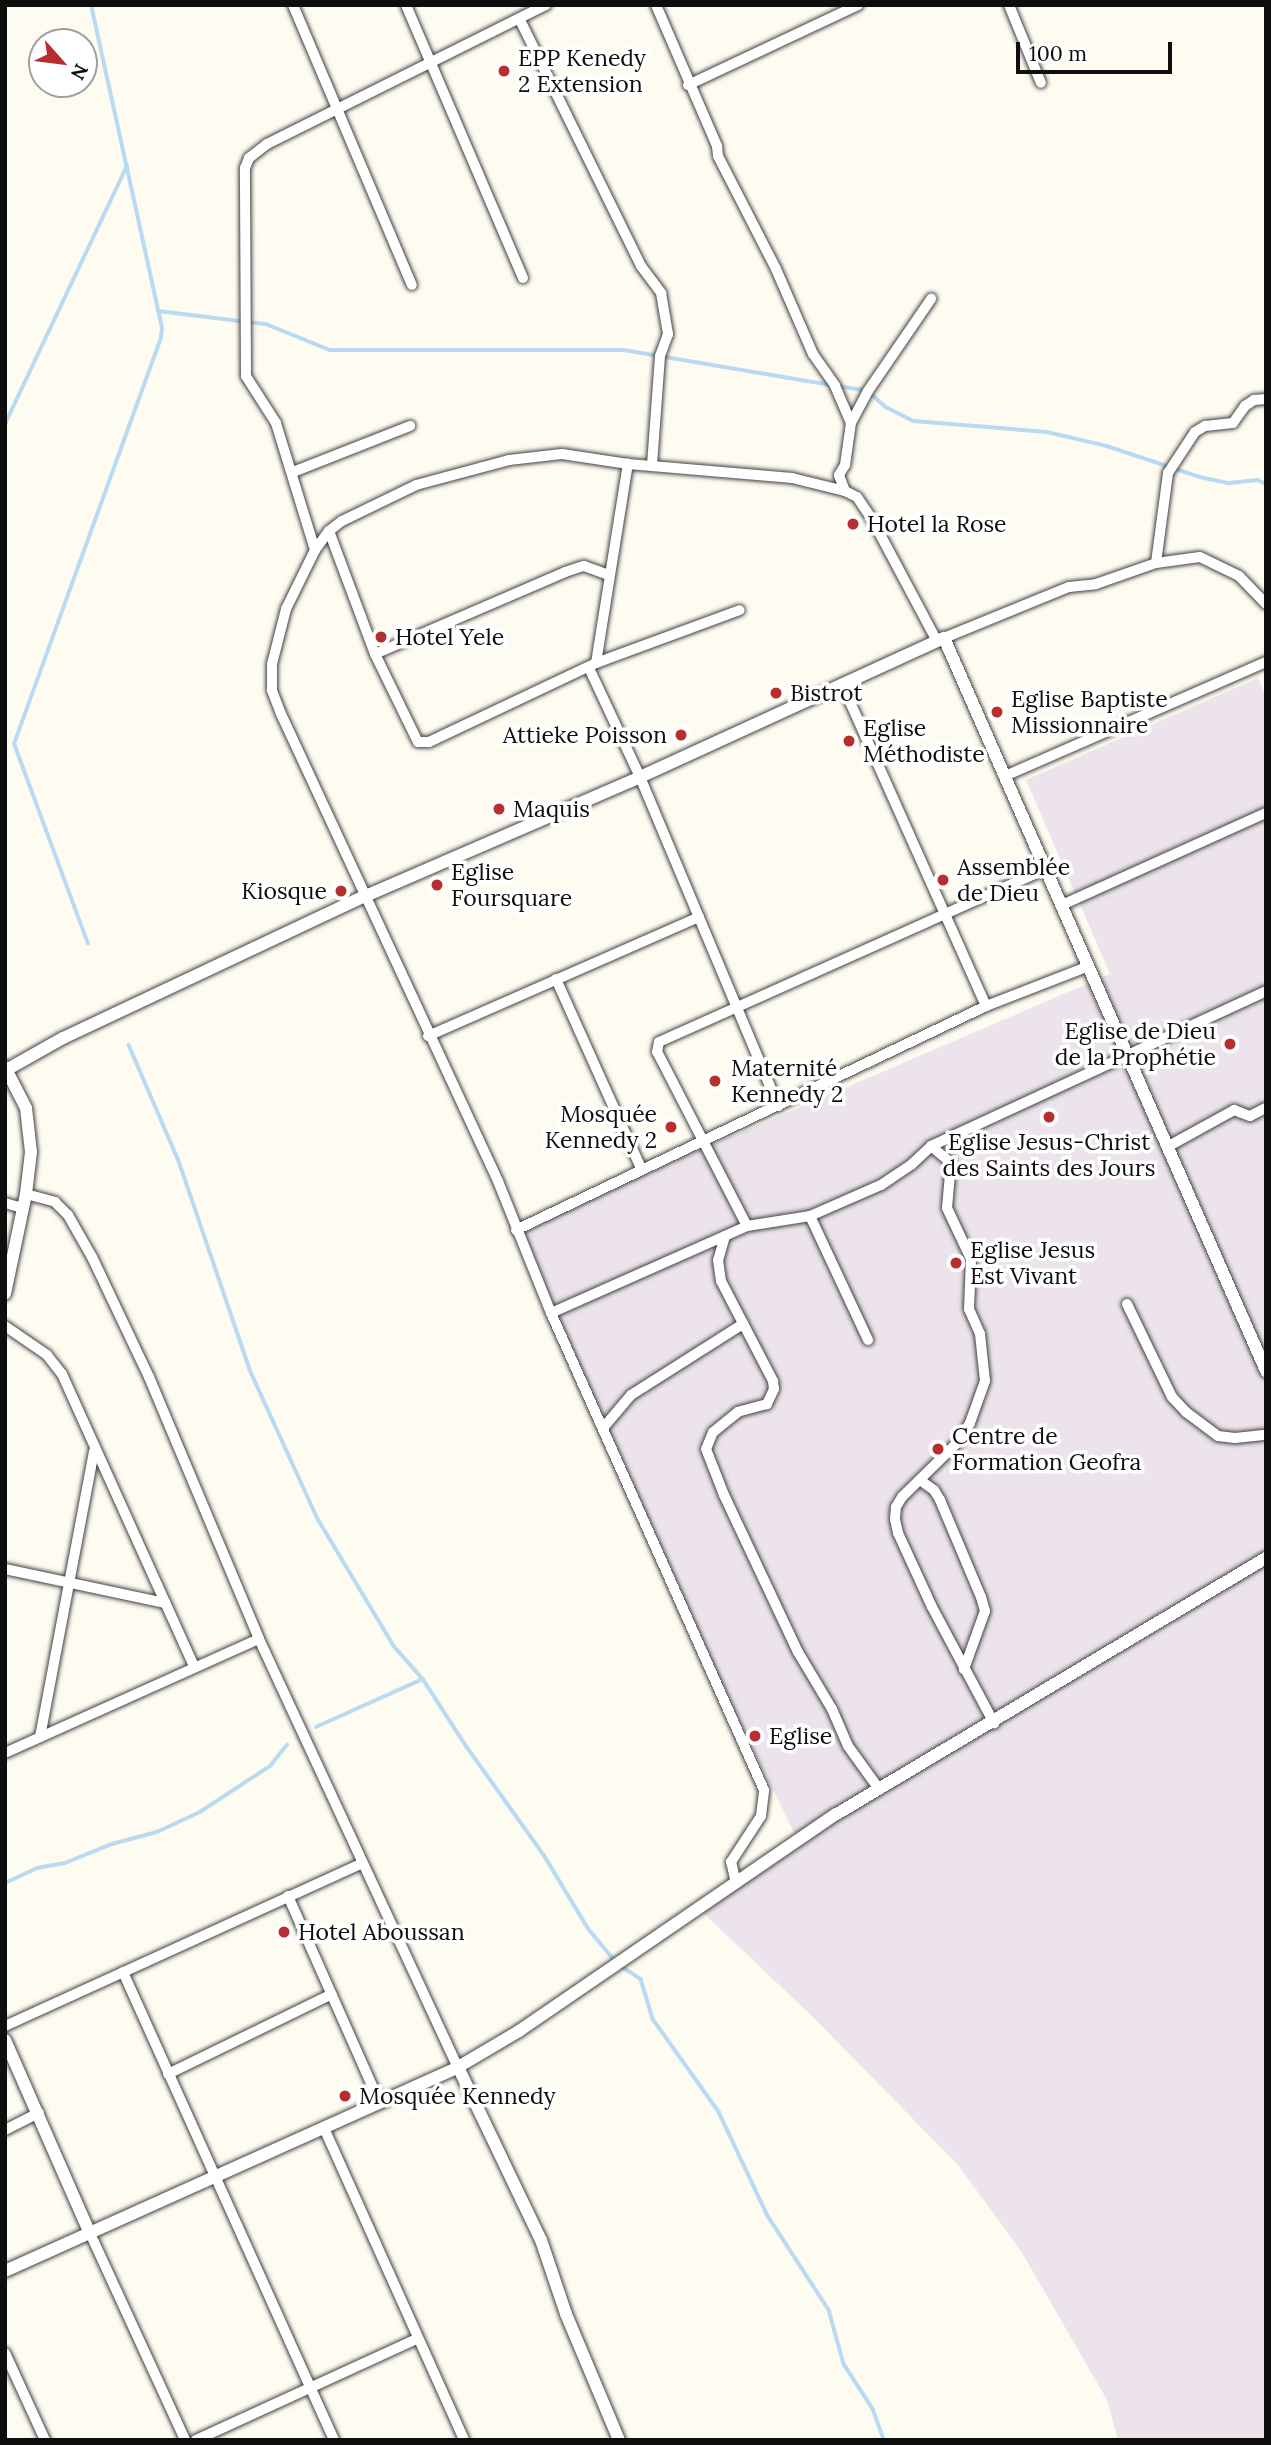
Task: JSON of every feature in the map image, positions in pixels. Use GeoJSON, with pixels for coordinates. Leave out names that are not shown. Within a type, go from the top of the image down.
{"type":"FeatureCollection","features":[{"type":"Feature","properties":{"kind":"street"},"geometry":{"type":"LineString","coordinates":[[293,5],[412,285]]}},
{"type":"Feature","properties":{"kind":"street"},"geometry":{"type":"LineString","coordinates":[[407,5],[523,278]]}},
{"type":"Feature","properties":{"kind":"street"},"geometry":{"type":"LineString","coordinates":[[656,5],[718,156],[776,269],[813,354],[835,386],[851,423]]}},
{"type":"Feature","properties":{"kind":"street"},"geometry":{"type":"LineString","coordinates":[[688,85],[858,5]]}},
{"type":"Feature","properties":{"kind":"street"},"geometry":{"type":"LineString","coordinates":[[1009,5],[1041,83]]}},
{"type":"Feature","properties":{"kind":"street"},"geometry":{"type":"LineString","coordinates":[[315,550],[276,423],[246,376],[245,169],[254,151],[545,6]]}},
{"type":"Feature","properties":{"kind":"street"},"geometry":{"type":"LineString","coordinates":[[520,20],[641,266],[661,293],[668,334],[660,356],[652,464]]}},
{"type":"Feature","properties":{"kind":"street"},"geometry":{"type":"LineString","coordinates":[[845,491],[839,475],[845,465],[851,423],[868,391],[931,299]]}},
{"type":"Feature","properties":{"kind":"street"},"geometry":{"type":"LineString","coordinates":[[1156,563],[1168,473],[1195,432],[1205,426],[1233,423],[1245,406],[1254,400],[1266,399]]}},
{"type":"Feature","properties":{"kind":"street"},"geometry":{"type":"LineString","coordinates":[[293,472],[410,426]]}},
{"type":"Feature","properties":{"kind":"street"},"geometry":{"type":"LineString","coordinates":[[736,1883],[732,1862],[761,1816],[764,1790],[551,1313],[498,1181],[363,897],[272,690],[272,664],[279,631],[315,550],[329,531],[342,521],[416,485],[509,460],[562,454],[628,464],[792,478],[845,491],[857,497],[941,640],[1005,776],[1266,1371]]}},
{"type":"Feature","properties":{"kind":"street"},"geometry":{"type":"LineString","coordinates":[[628,464],[592,665],[778,1106]]}},
{"type":"Feature","properties":{"kind":"street"},"geometry":{"type":"LineString","coordinates":[[329,531],[375,654],[418,742],[429,742],[592,665],[740,610]]}},
{"type":"Feature","properties":{"kind":"street"},"geometry":{"type":"LineString","coordinates":[[5,1294],[25,1201],[31,1129],[26,1108],[6,1069],[63,1038],[363,897],[1059,590],[1096,584],[1156,563],[1207,558],[1239,576],[1266,604]]}},
{"type":"Feature","properties":{"kind":"street"},"geometry":{"type":"LineString","coordinates":[[375,654],[565,572],[584,566],[609,575]]}},
{"type":"Feature","properties":{"kind":"street"},"geometry":{"type":"LineString","coordinates":[[1005,776],[1266,663]]}},
{"type":"Feature","properties":{"kind":"street"},"geometry":{"type":"LineString","coordinates":[[842,684],[986,1006]]}},
{"type":"Feature","properties":{"kind":"street"},"geometry":{"type":"LineString","coordinates":[[1062,905],[1266,813]]}},
{"type":"Feature","properties":{"kind":"street"},"geometry":{"type":"LineString","coordinates":[[747,1226],[657,1046],[659,1042],[738,1009],[1046,869]]}},
{"type":"Feature","properties":{"kind":"street"},"geometry":{"type":"LineString","coordinates":[[428,1036],[699,917]]}},
{"type":"Feature","properties":{"kind":"street"},"geometry":{"type":"LineString","coordinates":[[516,1230],[641,1168],[778,1106],[986,1006],[1089,966]]}},
{"type":"Feature","properties":{"kind":"street"},"geometry":{"type":"LineString","coordinates":[[556,979],[641,1168]]}},
{"type":"Feature","properties":{"kind":"street"},"geometry":{"type":"LineString","coordinates":[[551,1313],[747,1226],[810,1216],[898,1175],[930,1146],[1266,991]]}},
{"type":"Feature","properties":{"kind":"street"},"geometry":{"type":"LineString","coordinates":[[1167,1147],[1234,1110],[1250,1116],[1266,1108]]}},
{"type":"Feature","properties":{"kind":"street"},"geometry":{"type":"LineString","coordinates":[[930,1146],[951,1163],[947,1208],[971,1259],[969,1309],[980,1334],[985,1381],[975,1412],[958,1442],[896,1507],[898,1533],[964,1669],[994,1723]]}},
{"type":"Feature","properties":{"kind":"street"},"geometry":{"type":"LineString","coordinates":[[5,1203],[55,1202],[68,1215],[93,1257],[149,1377],[259,1639],[541,2240],[574,2334],[619,2440]]}},
{"type":"Feature","properties":{"kind":"street"},"geometry":{"type":"LineString","coordinates":[[810,1216],[867,1340]]}},
{"type":"Feature","properties":{"kind":"street"},"geometry":{"type":"LineString","coordinates":[[725,1236],[718,1270],[773,1381],[774,1389],[767,1404],[738,1412],[713,1432],[706,1448],[729,1507],[798,1652],[832,1709],[848,1746],[878,1789]]}},
{"type":"Feature","properties":{"kind":"street"},"geometry":{"type":"LineString","coordinates":[[1127,1304],[1166,1387],[1186,1412],[1218,1436],[1243,1438],[1266,1435]]}},
{"type":"Feature","properties":{"kind":"street"},"geometry":{"type":"LineString","coordinates":[[603,1428],[631,1395],[743,1324]]}},
{"type":"Feature","properties":{"kind":"street"},"geometry":{"type":"LineString","coordinates":[[5,1326],[47,1355],[62,1374],[194,1667]]}},
{"type":"Feature","properties":{"kind":"street"},"geometry":{"type":"LineString","coordinates":[[40,1737],[94,1450]]}},
{"type":"Feature","properties":{"kind":"street"},"geometry":{"type":"LineString","coordinates":[[920,1479],[934,1490],[940,1500],[985,1611],[964,1669]]}},
{"type":"Feature","properties":{"kind":"street"},"geometry":{"type":"LineString","coordinates":[[5,2272],[89,2231],[324,2129],[458,2067],[519,2031],[878,1789],[994,1723],[1266,1558]]}},
{"type":"Feature","properties":{"kind":"street"},"geometry":{"type":"LineString","coordinates":[[5,1569],[165,1602]]}},
{"type":"Feature","properties":{"kind":"street"},"geometry":{"type":"LineString","coordinates":[[5,1754],[259,1639]]}},
{"type":"Feature","properties":{"kind":"street"},"geometry":{"type":"LineString","coordinates":[[5,2026],[362,1863]]}},
{"type":"Feature","properties":{"kind":"street"},"geometry":{"type":"LineString","coordinates":[[288,1896],[380,2104]]}},
{"type":"Feature","properties":{"kind":"street"},"geometry":{"type":"LineString","coordinates":[[123,1972],[334,2440]]}},
{"type":"Feature","properties":{"kind":"street"},"geometry":{"type":"LineString","coordinates":[[168,2074],[332,1994]]}},
{"type":"Feature","properties":{"kind":"street"},"geometry":{"type":"LineString","coordinates":[[5,2040],[185,2440]]}},
{"type":"Feature","properties":{"kind":"street"},"geometry":{"type":"LineString","coordinates":[[5,2130],[39,2113]]}},
{"type":"Feature","properties":{"kind":"street"},"geometry":{"type":"LineString","coordinates":[[324,2129],[464,2440]]}},
{"type":"Feature","properties":{"kind":"street"},"geometry":{"type":"LineString","coordinates":[[196,2440],[417,2339]]}},
{"type":"Feature","properties":{"kind":"street"},"geometry":{"type":"LineString","coordinates":[[5,2353],[45,2440]]}},
{"type":"Feature","properties":{"kind":"shaded area"},"geometry":{"type":"Polygon","coordinates":[[[1258,678],[1266,696],[1266,2440],[1118,2440],[1107,2400],[1021,2251],[958,2165],[812,2016],[699,1909],[798,1841],[656,1548],[516,1229],[1110,974],[1026,780],[1258,678]]]}},
{"type":"Feature","properties":{"kind":"waterway"},"geometry":{"type":"LineString","coordinates":[[88,944],[14,744],[161,338],[162,328],[91,5]]}},
{"type":"Feature","properties":{"kind":"waterway"},"geometry":{"type":"LineString","coordinates":[[5,424],[127,166]]}},
{"type":"Feature","properties":{"kind":"waterway"},"geometry":{"type":"LineString","coordinates":[[158,311],[266,324],[330,350],[624,350],[831,385]]}},
{"type":"Feature","properties":{"kind":"waterway"},"geometry":{"type":"LineString","coordinates":[[838,386],[868,391],[886,407],[914,421],[1047,432],[1107,446],[1200,477],[1229,483],[1258,480],[1266,484]]}},
{"type":"Feature","properties":{"kind":"waterway"},"geometry":{"type":"LineString","coordinates":[[129,1045],[179,1161],[250,1370],[318,1519],[394,1646],[423,1679],[467,1747],[544,1855],[588,1928],[615,1961]]}},
{"type":"Feature","properties":{"kind":"waterway"},"geometry":{"type":"LineString","coordinates":[[316,1727],[423,1679]]}},
{"type":"Feature","properties":{"kind":"waterway"},"geometry":{"type":"LineString","coordinates":[[5,1883],[37,1868],[65,1863],[112,1844],[157,1832],[200,1812],[270,1766],[287,1745]]}},
{"type":"Feature","properties":{"kind":"waterway"},"geometry":{"type":"LineString","coordinates":[[621,1966],[641,1979],[653,2019],[719,2112],[768,2216],[829,2310],[844,2364],[873,2409],[884,2440]]}},
{"type":"Feature","properties":{"kind":"place","name":"EPP Kenedy 2 Extension"},"geometry":{"type":"Point","coordinates":[504,71]}},
{"type":"Feature","properties":{"kind":"place","name":"Hotel la Rose"},"geometry":{"type":"Point","coordinates":[853,524]}},
{"type":"Feature","properties":{"kind":"place","name":"Hotel Yele"},"geometry":{"type":"Point","coordinates":[381,637]}},
{"type":"Feature","properties":{"kind":"place","name":"Bistrot"},"geometry":{"type":"Point","coordinates":[776,693]}},
{"type":"Feature","properties":{"kind":"place","name":"Eglise Baptiste Missionnaire"},"geometry":{"type":"Point","coordinates":[997,712]}},
{"type":"Feature","properties":{"kind":"place","name":"Attieke Poisson"},"geometry":{"type":"Point","coordinates":[681,735]}},
{"type":"Feature","properties":{"kind":"place","name":"Eglise Méthodiste"},"geometry":{"type":"Point","coordinates":[849,741]}},
{"type":"Feature","properties":{"kind":"place","name":"Maquis"},"geometry":{"type":"Point","coordinates":[499,809]}},
{"type":"Feature","properties":{"kind":"place","name":"Assemblée de Dieu"},"geometry":{"type":"Point","coordinates":[943,880]}},
{"type":"Feature","properties":{"kind":"place","name":"Eglise Foursquare"},"geometry":{"type":"Point","coordinates":[437,885]}},
{"type":"Feature","properties":{"kind":"place","name":"Kiosque"},"geometry":{"type":"Point","coordinates":[341,891]}},
{"type":"Feature","properties":{"kind":"place","name":"Eglise de Dieu de la Prophétie"},"geometry":{"type":"Point","coordinates":[1230,1044]}},
{"type":"Feature","properties":{"kind":"place","name":"Maternité Kennedy 2"},"geometry":{"type":"Point","coordinates":[715,1081]}},
{"type":"Feature","properties":{"kind":"place","name":"Eglise Jesus-Christ des Saints des Jours"},"geometry":{"type":"Point","coordinates":[1049,1117]}},
{"type":"Feature","properties":{"kind":"place","name":"Mosquée Kennedy 2"},"geometry":{"type":"Point","coordinates":[671,1127]}},
{"type":"Feature","properties":{"kind":"place","name":"Eglise Jesus Est Vivant"},"geometry":{"type":"Point","coordinates":[956,1263]}},
{"type":"Feature","properties":{"kind":"place","name":"Centre de Formation Geofra"},"geometry":{"type":"Point","coordinates":[938,1449]}},
{"type":"Feature","properties":{"kind":"place","name":"Eglise"},"geometry":{"type":"Point","coordinates":[755,1736]}},
{"type":"Feature","properties":{"kind":"place","name":"Hotel Aboussan"},"geometry":{"type":"Point","coordinates":[284,1932]}},
{"type":"Feature","properties":{"kind":"place","name":"Mosquée Kennedy"},"geometry":{"type":"Point","coordinates":[345,2096]}}]}
